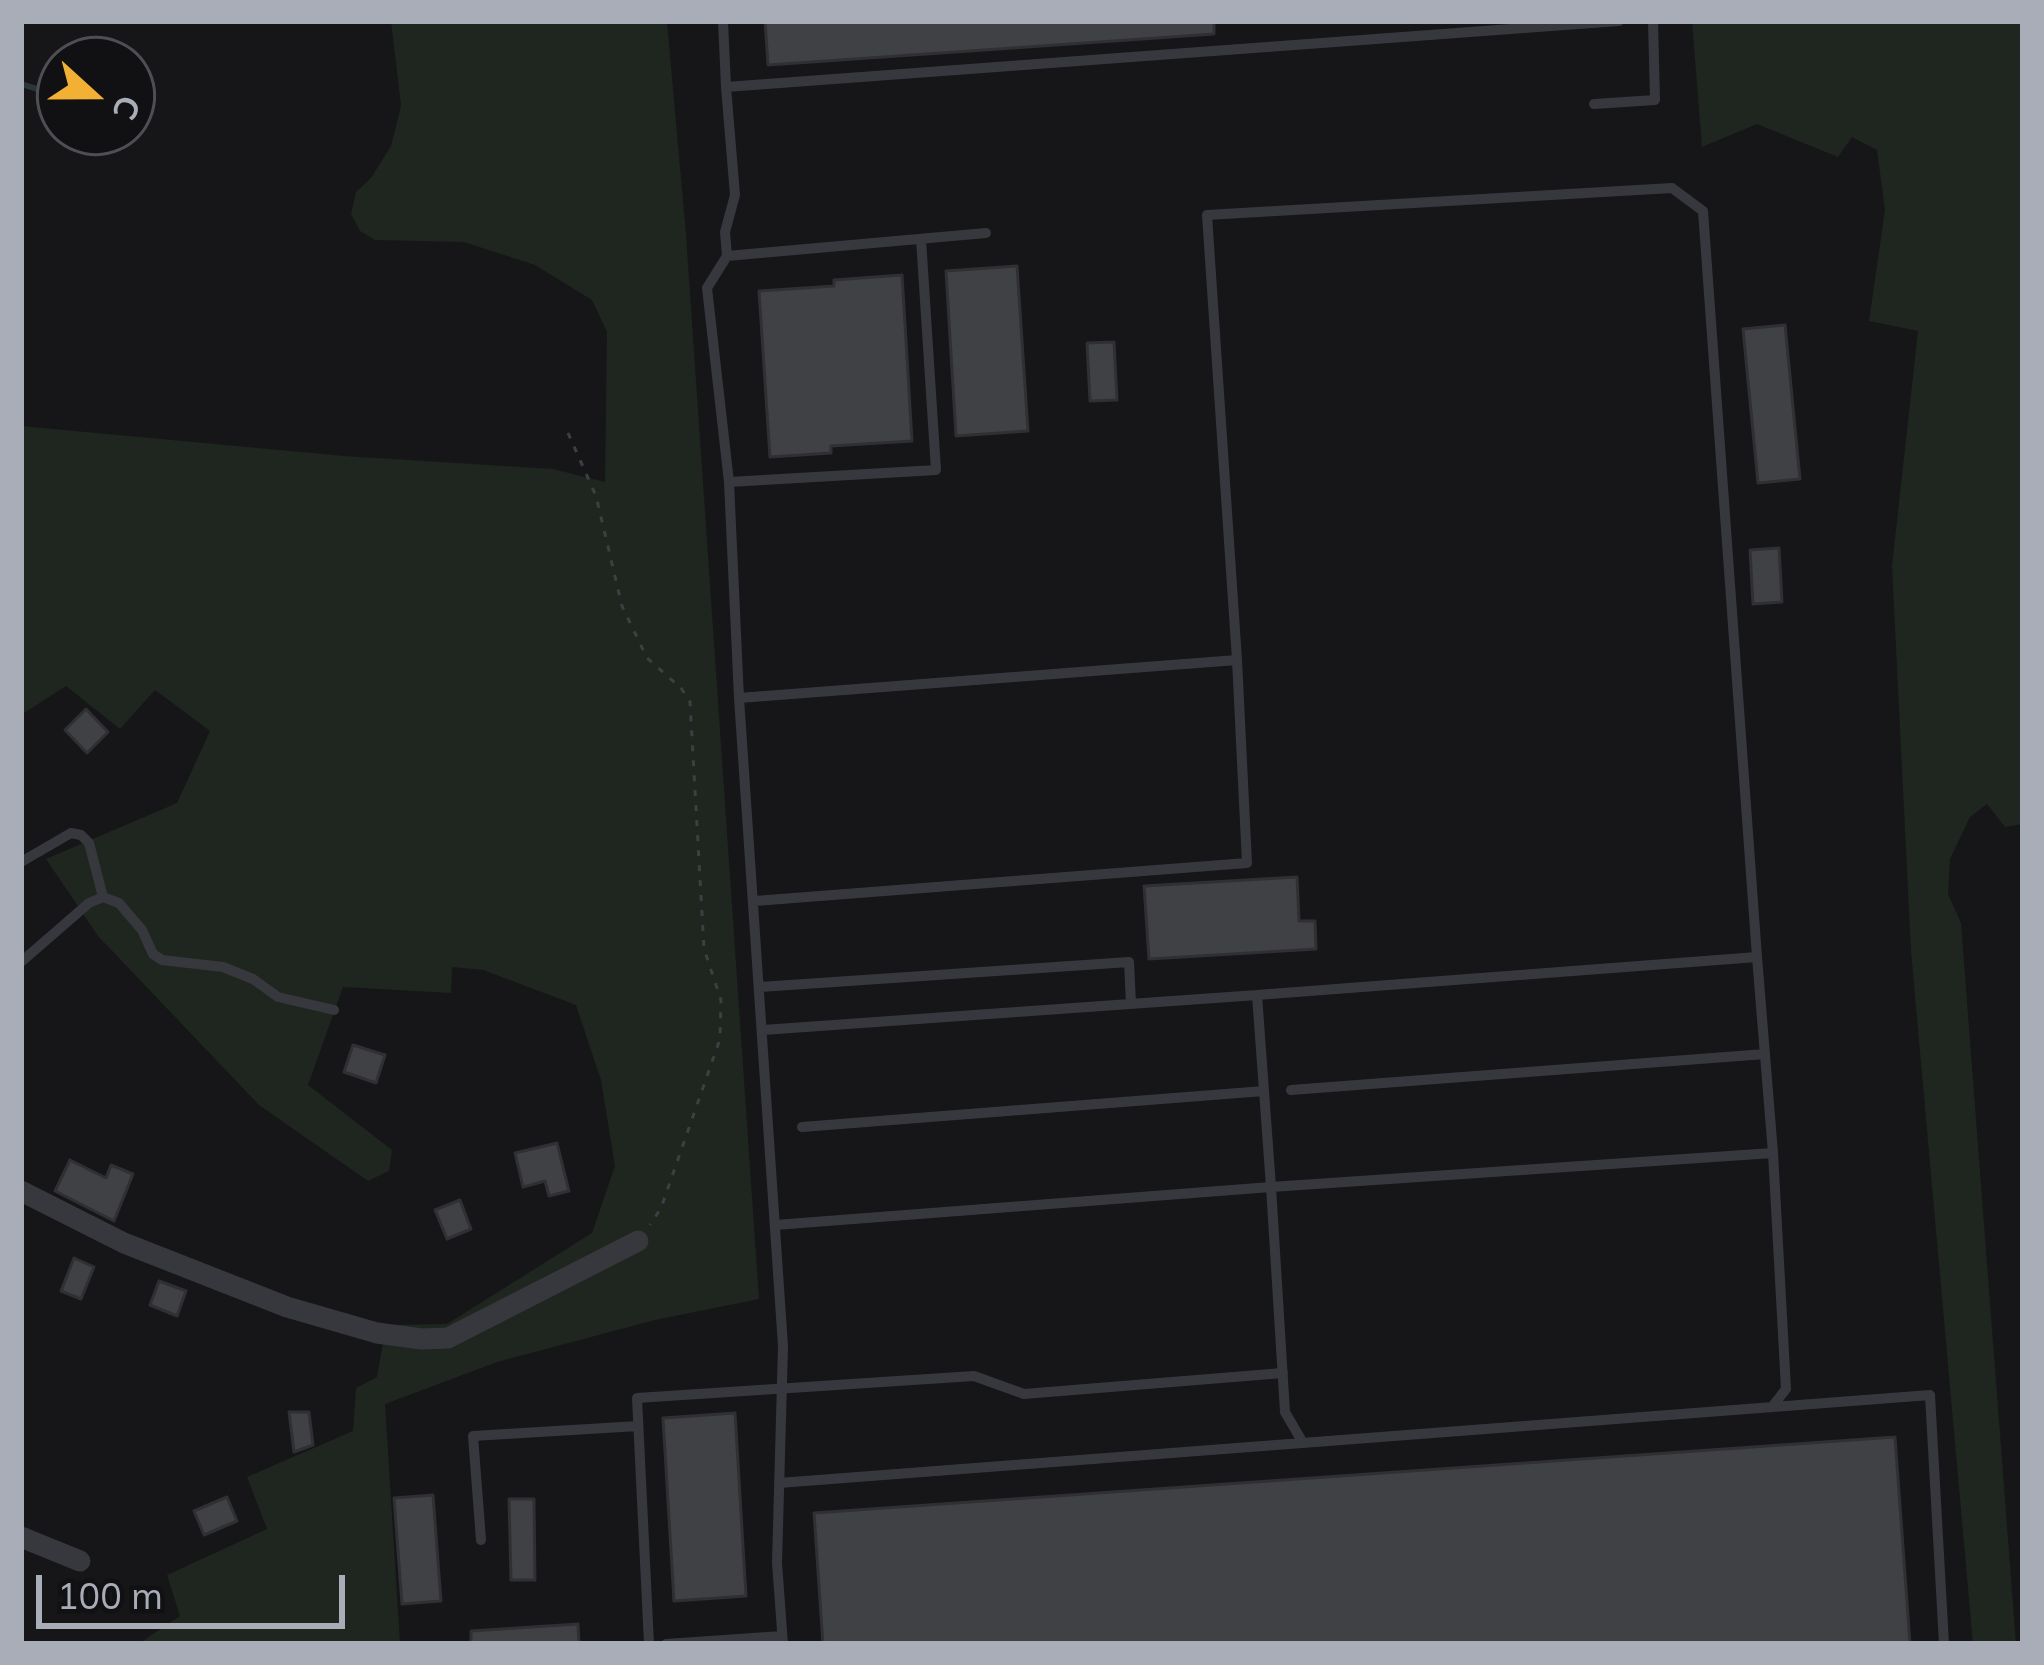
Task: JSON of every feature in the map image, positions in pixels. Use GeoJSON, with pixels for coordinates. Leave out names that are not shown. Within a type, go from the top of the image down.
{"type":"FeatureCollection","features":[{"type":"Feature","properties":{"kind":"street"},"geometry":{"type":"LineString","coordinates":[[21,1191],[124,1243],[287,1307],[377,1333],[422,1339],[448,1338],[638,1241]]}},
{"type":"Feature","properties":{"kind":"street"},"geometry":{"type":"LineString","coordinates":[[21,1537],[80,1561]]}},
{"type":"Feature","properties":{"kind":"lane"},"geometry":{"type":"LineString","coordinates":[[666,1644],[782,1640],[778,1563],[782,1390],[775,1225],[728,482],[707,288],[727,256],[725,232],[735,195],[723,21]]}},
{"type":"Feature","properties":{"kind":"lane"},"geometry":{"type":"LineString","coordinates":[[726,87],[1619,21]]}},
{"type":"Feature","properties":{"kind":"lane"},"geometry":{"type":"LineString","coordinates":[[1594,104],[1655,100],[1653,21]]}},
{"type":"Feature","properties":{"kind":"lane"},"geometry":{"type":"LineString","coordinates":[[755,901],[1247,863],[1207,215],[1672,188],[1702,211],[1773,1153],[1786,1389],[1772,1407]]}},
{"type":"Feature","properties":{"kind":"lane"},"geometry":{"type":"LineString","coordinates":[[727,256],[986,233]]}},
{"type":"Feature","properties":{"kind":"lane"},"geometry":{"type":"LineString","coordinates":[[728,482],[936,470],[922,239]]}},
{"type":"Feature","properties":{"kind":"lane"},"geometry":{"type":"LineString","coordinates":[[739,698],[1237,660]]}},
{"type":"Feature","properties":{"kind":"lane"},"geometry":{"type":"LineString","coordinates":[[21,862],[71,833],[81,835],[89,843],[103,897]]}},
{"type":"Feature","properties":{"kind":"lane"},"geometry":{"type":"LineString","coordinates":[[21,962],[88,903],[103,897],[119,903],[162,960],[223,967],[297,1005],[334,1010]]}},
{"type":"Feature","properties":{"kind":"lane"},"geometry":{"type":"LineString","coordinates":[[763,1030],[1757,956]]}},
{"type":"Feature","properties":{"kind":"lane"},"geometry":{"type":"LineString","coordinates":[[760,987],[1130,962],[1131,1004]]}},
{"type":"Feature","properties":{"kind":"lane"},"geometry":{"type":"LineString","coordinates":[[1257,995],[1285,1412],[1303,1443]]}},
{"type":"Feature","properties":{"kind":"lane"},"geometry":{"type":"LineString","coordinates":[[1291,1090],[1765,1054]]}},
{"type":"Feature","properties":{"kind":"lane"},"geometry":{"type":"LineString","coordinates":[[802,1126],[1264,1091]]}},
{"type":"Feature","properties":{"kind":"lane"},"geometry":{"type":"LineString","coordinates":[[775,1225],[1773,1153]]}},
{"type":"Feature","properties":{"kind":"lane"},"geometry":{"type":"LineString","coordinates":[[649,1644],[637,1398],[974,1376],[1024,1394],[1283,1373]]}},
{"type":"Feature","properties":{"kind":"lane"},"geometry":{"type":"LineString","coordinates":[[779,1483],[1930,1395],[1944,1644]]}},
{"type":"Feature","properties":{"kind":"lane"},"geometry":{"type":"LineString","coordinates":[[481,1540],[473,1436],[638,1426]]}},
{"type":"Feature","properties":{"kind":"path"},"geometry":{"type":"LineString","coordinates":[[568,433],[596,496],[622,606],[647,658],[690,702],[704,949],[721,1000],[720,1039],[662,1208],[638,1241]]}},
{"type":"Feature","properties":{"kind":"shaded area"},"geometry":{"type":"Polygon","coordinates":[[[391,21],[667,21],[759,1299],[655,1320],[497,1362],[385,1404],[400,1644],[138,1644],[180,1616],[167,1575],[267,1529],[247,1477],[353,1431],[356,1388],[377,1377],[386,1325],[447,1324],[592,1233],[615,1166],[601,1080],[576,1005],[483,970],[452,967],[451,993],[343,987],[308,1085],[392,1150],[389,1171],[368,1181],[259,1105],[98,936],[46,859],[177,803],[210,731],[155,690],[120,729],[66,686],[21,715],[21,426],[344,456],[553,469],[605,482],[607,332],[592,300],[535,265],[464,242],[375,240],[360,231],[351,214],[356,192],[391,146],[401,106],[391,21]]]}},
{"type":"Feature","properties":{"kind":"shaded area"},"geometry":{"type":"Polygon","coordinates":[[[1692,21],[2023,21],[2023,824],[2005,827],[1987,804],[1970,817],[1950,859],[1948,894],[1961,923],[2016,1644],[1973,1644],[1911,951],[1892,566],[1918,331],[1869,321],[1885,210],[1877,150],[1852,137],[1838,157],[1757,124],[1702,147],[1692,21]]]}},
{"type":"Feature","properties":{"kind":"building"},"geometry":{"type":"Polygon","coordinates":[[[765,21],[1214,21],[1214,34],[768,65],[765,21]]]}},
{"type":"Feature","properties":{"kind":"building"},"geometry":{"type":"Polygon","coordinates":[[[1017,266],[1028,431],[956,436],[946,271],[1017,266]]]}},
{"type":"Feature","properties":{"kind":"building"},"geometry":{"type":"Polygon","coordinates":[[[902,275],[912,441],[831,446],[831,453],[770,457],[759,291],[902,275]]]}},
{"type":"Feature","properties":{"kind":"building"},"geometry":{"type":"Polygon","coordinates":[[[1785,325],[1800,479],[1758,483],[1743,329],[1785,325]]]}},
{"type":"Feature","properties":{"kind":"building"},"geometry":{"type":"Polygon","coordinates":[[[1114,342],[1117,400],[1090,401],[1087,343],[1114,342]]]}},
{"type":"Feature","properties":{"kind":"building"},"geometry":{"type":"Polygon","coordinates":[[[1779,548],[1782,602],[1753,604],[1750,550],[1779,548]]]}},
{"type":"Feature","properties":{"kind":"building"},"geometry":{"type":"Polygon","coordinates":[[[86,709],[108,732],[87,753],[65,730],[86,709]]]}},
{"type":"Feature","properties":{"kind":"building"},"geometry":{"type":"Polygon","coordinates":[[[1297,877],[1299,921],[1315,921],[1316,949],[1149,959],[1144,886],[1297,877]]]}},
{"type":"Feature","properties":{"kind":"building"},"geometry":{"type":"Polygon","coordinates":[[[353,1045],[385,1055],[376,1083],[344,1072],[353,1045]]]}},
{"type":"Feature","properties":{"kind":"building"},"geometry":{"type":"Polygon","coordinates":[[[557,1143],[569,1191],[549,1196],[545,1181],[523,1187],[515,1153],[557,1143]]]}},
{"type":"Feature","properties":{"kind":"building"},"geometry":{"type":"Polygon","coordinates":[[[70,1160],[106,1178],[111,1165],[133,1174],[114,1221],[55,1191],[70,1160]]]}},
{"type":"Feature","properties":{"kind":"building"},"geometry":{"type":"Polygon","coordinates":[[[460,1200],[471,1229],[447,1239],[435,1210],[460,1200]]]}},
{"type":"Feature","properties":{"kind":"building"},"geometry":{"type":"Polygon","coordinates":[[[74,1258],[94,1267],[81,1299],[61,1291],[74,1258]]]}},
{"type":"Feature","properties":{"kind":"building"},"geometry":{"type":"Polygon","coordinates":[[[159,1281],[186,1291],[177,1316],[150,1305],[159,1281]]]}},
{"type":"Feature","properties":{"kind":"building"},"geometry":{"type":"Polygon","coordinates":[[[289,1412],[309,1412],[313,1445],[294,1452],[289,1412]]]}},
{"type":"Feature","properties":{"kind":"building"},"geometry":{"type":"Polygon","coordinates":[[[735,1413],[746,1596],[674,1601],[663,1418],[735,1413]]]}},
{"type":"Feature","properties":{"kind":"building"},"geometry":{"type":"Polygon","coordinates":[[[1895,1437],[1910,1644],[823,1644],[814,1513],[1895,1437]]]}},
{"type":"Feature","properties":{"kind":"building"},"geometry":{"type":"Polygon","coordinates":[[[433,1495],[441,1601],[402,1604],[394,1498],[433,1495]]]}},
{"type":"Feature","properties":{"kind":"building"},"geometry":{"type":"Polygon","coordinates":[[[227,1497],[237,1521],[204,1535],[194,1511],[227,1497]]]}},
{"type":"Feature","properties":{"kind":"building"},"geometry":{"type":"Polygon","coordinates":[[[509,1499],[534,1499],[535,1580],[511,1580],[509,1499]]]}},
{"type":"Feature","properties":{"kind":"building"},"geometry":{"type":"Polygon","coordinates":[[[578,1624],[579,1644],[471,1644],[471,1631],[578,1624]]]}},
{"type":"Feature","properties":{"kind":"waterway"},"geometry":{"type":"LineString","coordinates":[[21,84],[36,89]]}}]}
